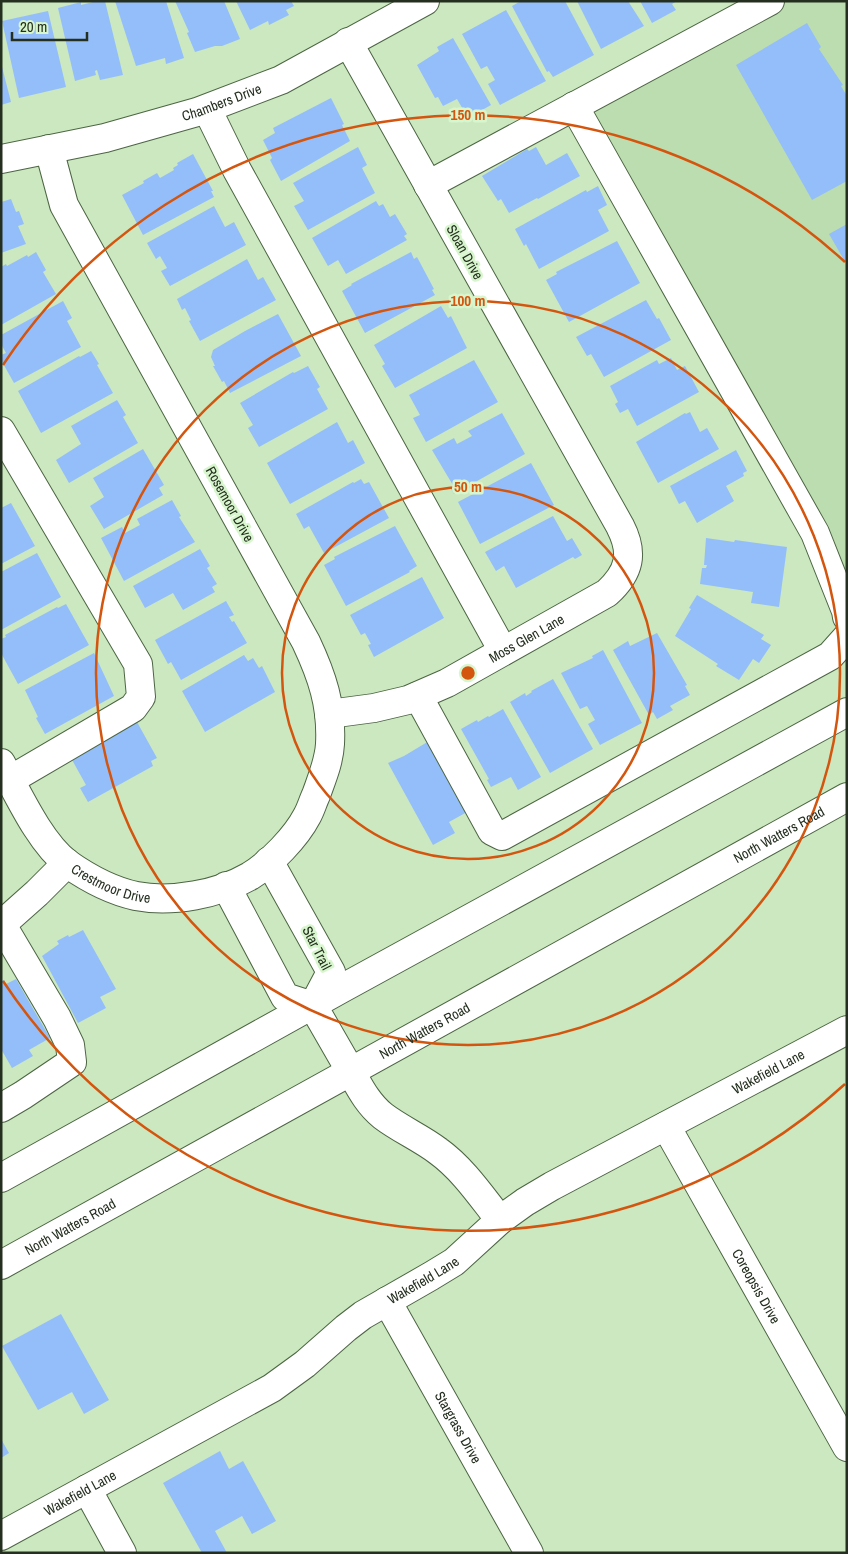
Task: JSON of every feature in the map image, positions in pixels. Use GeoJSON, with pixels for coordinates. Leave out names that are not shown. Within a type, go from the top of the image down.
{"type":"FeatureCollection","features":[{"type":"Feature","properties":{"kind":"street","name":"Chambers Drive"},"geometry":{"type":"LineString","coordinates":[[1,159],[105,138],[207,109],[281,80],[425,1]]}},
{"type":"Feature","properties":{"kind":"street"},"geometry":{"type":"LineString","coordinates":[[428,185],[770,1]]}},
{"type":"Feature","properties":{"kind":"street","name":"Sloan Drive"},"geometry":{"type":"LineString","coordinates":[[348,42],[627,539],[629,555],[626,570]]}},
{"type":"Feature","properties":{"kind":"street"},"geometry":{"type":"LineString","coordinates":[[574,106],[815,533],[847,617]]}},
{"type":"Feature","properties":{"kind":"street"},"geometry":{"type":"LineString","coordinates":[[207,109],[237,170],[503,651]]}},
{"type":"Feature","properties":{"kind":"street","name":"Rosemoor Drive"},"geometry":{"type":"LineString","coordinates":[[49,150],[64,205],[306,642],[322,678],[330,714],[330,744],[326,770],[307,815],[293,837],[269,861]]}},
{"type":"Feature","properties":{"kind":"street"},"geometry":{"type":"LineString","coordinates":[[1,431],[138,664],[141,697],[133,708],[6,772]]}},
{"type":"Feature","properties":{"kind":"street","name":"Moss Glen Lane"},"geometry":{"type":"LineString","coordinates":[[330,714],[374,708],[408,700],[447,683],[607,593],[619,582],[626,570]]}},
{"type":"Feature","properties":{"kind":"street"},"geometry":{"type":"LineString","coordinates":[[418,696],[492,830],[502,836],[830,656],[847,638]]}},
{"type":"Feature","properties":{"kind":"street"},"geometry":{"type":"LineString","coordinates":[[1,1178],[847,712]]}},
{"type":"Feature","properties":{"kind":"street","name":"Crestmoor Drive"},"geometry":{"type":"LineString","coordinates":[[6,772],[41,835],[67,863],[109,887],[136,896],[169,899],[194,896],[250,876],[269,861]]}},
{"type":"Feature","properties":{"kind":"street","name":"North Watters Road"},"geometry":{"type":"LineString","coordinates":[[1,1265],[847,797]]}},
{"type":"Feature","properties":{"kind":"street","name":"Star Trail"},"geometry":{"type":"LineString","coordinates":[[269,861],[332,972],[313,1006]]}},
{"type":"Feature","properties":{"kind":"street"},"geometry":{"type":"LineString","coordinates":[[1,1108],[23,1096],[72,1062],[70,1045],[2,925],[37,894],[67,863]]}},
{"type":"Feature","properties":{"kind":"street"},"geometry":{"type":"LineString","coordinates":[[226,886],[285,997],[313,1006],[362,1093],[384,1116],[438,1151],[456,1166],[500,1220]]}},
{"type":"Feature","properties":{"kind":"street","name":"Wakefield Lane"},"geometry":{"type":"LineString","coordinates":[[1,1536],[272,1388],[305,1364],[346,1328],[387,1301],[454,1262],[500,1220],[552,1186],[847,1030]]}},
{"type":"Feature","properties":{"kind":"street","name":"Coreopsis Drive"},"geometry":{"type":"LineString","coordinates":[[666,1126],[840,1420],[847,1447]]}},
{"type":"Feature","properties":{"kind":"street","name":"Stargrass Drive"},"geometry":{"type":"LineString","coordinates":[[387,1301],[529,1553]]}},
{"type":"Feature","properties":{"kind":"street"},"geometry":{"type":"LineString","coordinates":[[87,1489],[122,1553]]}},
{"type":"Feature","properties":{"kind":"shaded area"},"geometry":{"type":"Polygon","coordinates":[[[782,1],[847,1],[847,601],[575,114],[782,1]]]}},
{"type":"Feature","properties":{"kind":"building"},"geometry":{"type":"Polygon","coordinates":[[[105,1],[123,75],[100,80],[97,70],[95,71],[96,75],[75,81],[58,8],[81,2],[81,5],[105,1]]]}},
{"type":"Feature","properties":{"kind":"building"},"geometry":{"type":"Polygon","coordinates":[[[115,1],[166,1],[184,58],[166,64],[165,58],[136,66],[115,1]]]}},
{"type":"Feature","properties":{"kind":"building"},"geometry":{"type":"Polygon","coordinates":[[[175,1],[224,1],[240,39],[222,46],[215,46],[195,52],[187,33],[189,32],[175,1]]]}},
{"type":"Feature","properties":{"kind":"building"},"geometry":{"type":"Polygon","coordinates":[[[236,1],[291,1],[294,6],[286,10],[289,15],[269,25],[268,21],[250,30],[236,1]]]}},
{"type":"Feature","properties":{"kind":"building"},"geometry":{"type":"Polygon","coordinates":[[[521,1],[565,1],[594,55],[553,77],[549,71],[547,72],[512,6],[521,1]]]}},
{"type":"Feature","properties":{"kind":"building"},"geometry":{"type":"Polygon","coordinates":[[[577,1],[628,1],[644,26],[601,49],[577,1]]]}},
{"type":"Feature","properties":{"kind":"building"},"geometry":{"type":"Polygon","coordinates":[[[640,1],[677,1],[672,4],[676,10],[652,23],[640,1]]]}},
{"type":"Feature","properties":{"kind":"building"},"geometry":{"type":"Polygon","coordinates":[[[506,10],[546,81],[500,105],[488,84],[495,80],[487,66],[481,69],[462,34],[506,10]]]}},
{"type":"Feature","properties":{"kind":"building"},"geometry":{"type":"Polygon","coordinates":[[[48,11],[66,87],[19,98],[2,21],[48,11]]]}},
{"type":"Feature","properties":{"kind":"building"},"geometry":{"type":"Polygon","coordinates":[[[807,23],[821,47],[819,49],[843,85],[841,86],[847,96],[847,181],[812,200],[736,65],[807,23]]]}},
{"type":"Feature","properties":{"kind":"building"},"geometry":{"type":"Polygon","coordinates":[[[453,38],[491,105],[468,118],[457,99],[443,106],[438,97],[435,98],[417,65],[439,51],[437,47],[453,38]]]}},
{"type":"Feature","properties":{"kind":"building"},"geometry":{"type":"Polygon","coordinates":[[[1,63],[11,102],[1,105],[1,63]]]}},
{"type":"Feature","properties":{"kind":"building"},"geometry":{"type":"Polygon","coordinates":[[[331,98],[350,141],[281,181],[270,160],[272,158],[263,140],[275,133],[273,128],[331,98]]]}},
{"type":"Feature","properties":{"kind":"building"},"geometry":{"type":"Polygon","coordinates":[[[358,147],[367,165],[362,168],[375,193],[308,230],[294,206],[304,201],[293,183],[358,147]]]}},
{"type":"Feature","properties":{"kind":"building"},"geometry":{"type":"Polygon","coordinates":[[[536,147],[546,165],[567,153],[580,176],[509,213],[501,199],[498,201],[482,176],[527,149],[529,151],[536,147]]]}},
{"type":"Feature","properties":{"kind":"building"},"geometry":{"type":"Polygon","coordinates":[[[193,154],[213,191],[211,191],[214,197],[143,235],[122,195],[144,183],[143,181],[157,173],[160,178],[174,170],[173,168],[178,165],[177,163],[193,154]]]}},
{"type":"Feature","properties":{"kind":"building"},"geometry":{"type":"Polygon","coordinates":[[[598,186],[607,205],[598,210],[609,231],[539,269],[526,244],[524,246],[515,229],[586,190],[587,192],[598,186]]]}},
{"type":"Feature","properties":{"kind":"building"},"geometry":{"type":"Polygon","coordinates":[[[11,199],[16,212],[19,211],[24,224],[18,226],[26,244],[1,253],[1,202],[11,199]]]}},
{"type":"Feature","properties":{"kind":"building"},"geometry":{"type":"Polygon","coordinates":[[[376,201],[379,206],[383,204],[390,217],[395,214],[407,234],[404,236],[407,240],[346,274],[338,260],[328,266],[312,238],[376,201]]]}},
{"type":"Feature","properties":{"kind":"building"},"geometry":{"type":"Polygon","coordinates":[[[214,206],[225,227],[234,222],[246,245],[170,286],[161,271],[167,268],[160,256],[156,259],[147,243],[214,206]]]}},
{"type":"Feature","properties":{"kind":"building"},"geometry":{"type":"Polygon","coordinates":[[[847,224],[847,265],[829,234],[847,224]]]}},
{"type":"Feature","properties":{"kind":"building"},"geometry":{"type":"Polygon","coordinates":[[[617,241],[640,283],[569,322],[546,280],[557,274],[556,272],[617,241]]]}},
{"type":"Feature","properties":{"kind":"building"},"geometry":{"type":"Polygon","coordinates":[[[36,252],[46,270],[43,272],[56,294],[1,325],[1,267],[36,252]]]}},
{"type":"Feature","properties":{"kind":"building"},"geometry":{"type":"Polygon","coordinates":[[[411,252],[414,259],[417,257],[434,289],[432,290],[435,295],[365,333],[342,291],[351,284],[411,252]]]}},
{"type":"Feature","properties":{"kind":"building"},"geometry":{"type":"Polygon","coordinates":[[[247,259],[258,280],[263,277],[276,300],[200,341],[189,321],[191,320],[185,308],[182,310],[177,299],[247,259]]]}},
{"type":"Feature","properties":{"kind":"building"},"geometry":{"type":"Polygon","coordinates":[[[646,300],[671,340],[604,377],[591,354],[587,356],[576,337],[646,300]]]}},
{"type":"Feature","properties":{"kind":"building"},"geometry":{"type":"Polygon","coordinates":[[[63,301],[72,318],[67,321],[81,347],[14,383],[1,360],[1,355],[6,353],[1,344],[1,335],[63,301]]]}},
{"type":"Feature","properties":{"kind":"building"},"geometry":{"type":"Polygon","coordinates":[[[441,306],[448,318],[451,316],[467,348],[395,388],[382,366],[385,364],[374,345],[441,306]]]}},
{"type":"Feature","properties":{"kind":"building"},"geometry":{"type":"Polygon","coordinates":[[[278,314],[301,356],[230,393],[213,366],[215,366],[211,357],[213,350],[278,314]]]}},
{"type":"Feature","properties":{"kind":"building"},"geometry":{"type":"Polygon","coordinates":[[[91,351],[113,393],[41,433],[18,391],[91,351]]]}},
{"type":"Feature","properties":{"kind":"building"},"geometry":{"type":"Polygon","coordinates":[[[671,358],[677,370],[685,366],[699,392],[637,426],[628,409],[620,413],[615,404],[618,402],[610,386],[657,360],[659,364],[671,358]]]}},
{"type":"Feature","properties":{"kind":"building"},"geometry":{"type":"Polygon","coordinates":[[[474,360],[498,402],[426,442],[413,418],[420,415],[409,395],[474,360]]]}},
{"type":"Feature","properties":{"kind":"building"},"geometry":{"type":"Polygon","coordinates":[[[308,366],[320,387],[317,389],[328,409],[259,447],[248,428],[253,425],[240,403],[293,372],[308,366]]]}},
{"type":"Feature","properties":{"kind":"building"},"geometry":{"type":"Polygon","coordinates":[[[117,400],[126,415],[123,417],[138,443],[69,483],[56,460],[81,444],[71,426],[117,400]]]}},
{"type":"Feature","properties":{"kind":"building"},"geometry":{"type":"Polygon","coordinates":[[[690,412],[700,432],[707,428],[719,449],[658,483],[636,442],[685,413],[690,412]]]}},
{"type":"Feature","properties":{"kind":"building"},"geometry":{"type":"Polygon","coordinates":[[[502,413],[525,454],[454,494],[451,489],[454,487],[432,450],[454,438],[457,444],[472,436],[468,431],[502,413]]]}},
{"type":"Feature","properties":{"kind":"building"},"geometry":{"type":"Polygon","coordinates":[[[337,422],[348,443],[353,440],[365,463],[290,504],[267,463],[337,422]]]}},
{"type":"Feature","properties":{"kind":"building"},"geometry":{"type":"Polygon","coordinates":[[[143,449],[164,485],[159,488],[163,495],[104,529],[90,506],[104,497],[93,478],[143,449]]]}},
{"type":"Feature","properties":{"kind":"building"},"geometry":{"type":"Polygon","coordinates":[[[736,450],[747,471],[743,473],[744,476],[726,486],[734,501],[697,523],[685,501],[679,504],[670,486],[736,450]]]}},
{"type":"Feature","properties":{"kind":"building"},"geometry":{"type":"Polygon","coordinates":[[[531,463],[554,505],[480,544],[458,502],[531,463]]]}},
{"type":"Feature","properties":{"kind":"building"},"geometry":{"type":"Polygon","coordinates":[[[361,479],[364,484],[369,482],[389,518],[324,553],[309,526],[304,529],[296,514],[361,479]]]}},
{"type":"Feature","properties":{"kind":"building"},"geometry":{"type":"Polygon","coordinates":[[[172,500],[181,516],[179,517],[195,542],[124,581],[101,538],[122,527],[125,533],[140,525],[137,519],[172,500]]]}},
{"type":"Feature","properties":{"kind":"building"},"geometry":{"type":"Polygon","coordinates":[[[11,503],[35,546],[1,564],[1,508],[11,503]]]}},
{"type":"Feature","properties":{"kind":"building"},"geometry":{"type":"Polygon","coordinates":[[[553,516],[567,541],[572,538],[582,555],[575,559],[573,557],[516,588],[504,566],[496,571],[485,552],[553,516]]]}},
{"type":"Feature","properties":{"kind":"building"},"geometry":{"type":"Polygon","coordinates":[[[395,526],[417,566],[410,572],[346,606],[324,565],[335,559],[334,557],[395,526]]]}},
{"type":"Feature","properties":{"kind":"building"},"geometry":{"type":"Polygon","coordinates":[[[706,538],[787,547],[779,607],[751,603],[753,592],[700,584],[702,568],[706,568],[707,565],[704,565],[706,538]]]}},
{"type":"Feature","properties":{"kind":"building"},"geometry":{"type":"Polygon","coordinates":[[[200,549],[210,566],[207,568],[217,584],[212,587],[215,592],[183,610],[173,593],[145,608],[133,586],[200,549]]]}},
{"type":"Feature","properties":{"kind":"building"},"geometry":{"type":"Polygon","coordinates":[[[37,553],[61,597],[1,630],[1,572],[37,553]]]}},
{"type":"Feature","properties":{"kind":"building"},"geometry":{"type":"Polygon","coordinates":[[[422,577],[444,618],[374,657],[368,645],[371,644],[365,633],[361,635],[350,615],[422,577]]]}},
{"type":"Feature","properties":{"kind":"building"},"geometry":{"type":"Polygon","coordinates":[[[697,595],[764,635],[761,639],[771,645],[759,663],[753,659],[739,680],[675,636],[697,595]]]}},
{"type":"Feature","properties":{"kind":"building"},"geometry":{"type":"Polygon","coordinates":[[[226,601],[234,615],[229,617],[232,622],[234,621],[247,643],[181,680],[171,662],[168,664],[155,640],[226,601]]]}},
{"type":"Feature","properties":{"kind":"building"},"geometry":{"type":"Polygon","coordinates":[[[66,604],[89,645],[18,684],[1,653],[1,639],[57,607],[66,604]]]}},
{"type":"Feature","properties":{"kind":"building"},"geometry":{"type":"Polygon","coordinates":[[[657,633],[687,685],[685,686],[690,695],[670,706],[673,710],[657,719],[653,712],[649,715],[613,650],[628,641],[630,646],[657,633]]]}},
{"type":"Feature","properties":{"kind":"building"},"geometry":{"type":"Polygon","coordinates":[[[603,650],[642,723],[600,745],[588,724],[595,720],[587,706],[580,709],[561,673],[593,658],[592,656],[603,650]]]}},
{"type":"Feature","properties":{"kind":"building"},"geometry":{"type":"Polygon","coordinates":[[[94,653],[114,696],[45,734],[36,718],[38,717],[25,690],[94,653]]]}},
{"type":"Feature","properties":{"kind":"building"},"geometry":{"type":"Polygon","coordinates":[[[244,655],[248,661],[253,658],[259,668],[262,666],[275,692],[205,732],[182,691],[244,655]]]}},
{"type":"Feature","properties":{"kind":"building"},"geometry":{"type":"Polygon","coordinates":[[[553,679],[593,749],[550,773],[510,702],[525,693],[526,696],[531,691],[553,679]]]}},
{"type":"Feature","properties":{"kind":"building"},"geometry":{"type":"Polygon","coordinates":[[[503,709],[541,777],[518,790],[511,777],[491,787],[487,780],[489,779],[461,729],[503,709]]]}},
{"type":"Feature","properties":{"kind":"building"},"geometry":{"type":"Polygon","coordinates":[[[137,722],[157,758],[151,761],[153,766],[88,802],[80,788],[86,785],[71,758],[137,722]]]}},
{"type":"Feature","properties":{"kind":"building"},"geometry":{"type":"Polygon","coordinates":[[[429,741],[467,812],[449,822],[455,833],[433,845],[388,763],[429,741]]]}},
{"type":"Feature","properties":{"kind":"building"},"geometry":{"type":"Polygon","coordinates":[[[83,930],[116,989],[100,997],[106,1008],[78,1023],[42,956],[59,944],[57,941],[83,930]]]}},
{"type":"Feature","properties":{"kind":"building"},"geometry":{"type":"Polygon","coordinates":[[[16,979],[50,1038],[29,1050],[33,1056],[12,1068],[1,1049],[1,981],[4,980],[6,984],[16,979]]]}},
{"type":"Feature","properties":{"kind":"building"},"geometry":{"type":"Polygon","coordinates":[[[61,1314],[109,1400],[84,1414],[72,1392],[38,1410],[2,1346],[61,1314]]]}},
{"type":"Feature","properties":{"kind":"building"},"geometry":{"type":"Polygon","coordinates":[[[1,1439],[9,1453],[1,1458],[1,1439]]]}},
{"type":"Feature","properties":{"kind":"building"},"geometry":{"type":"Polygon","coordinates":[[[220,1451],[229,1469],[243,1461],[276,1521],[252,1534],[242,1516],[215,1531],[227,1553],[202,1553],[163,1483],[220,1451]]]}}]}
